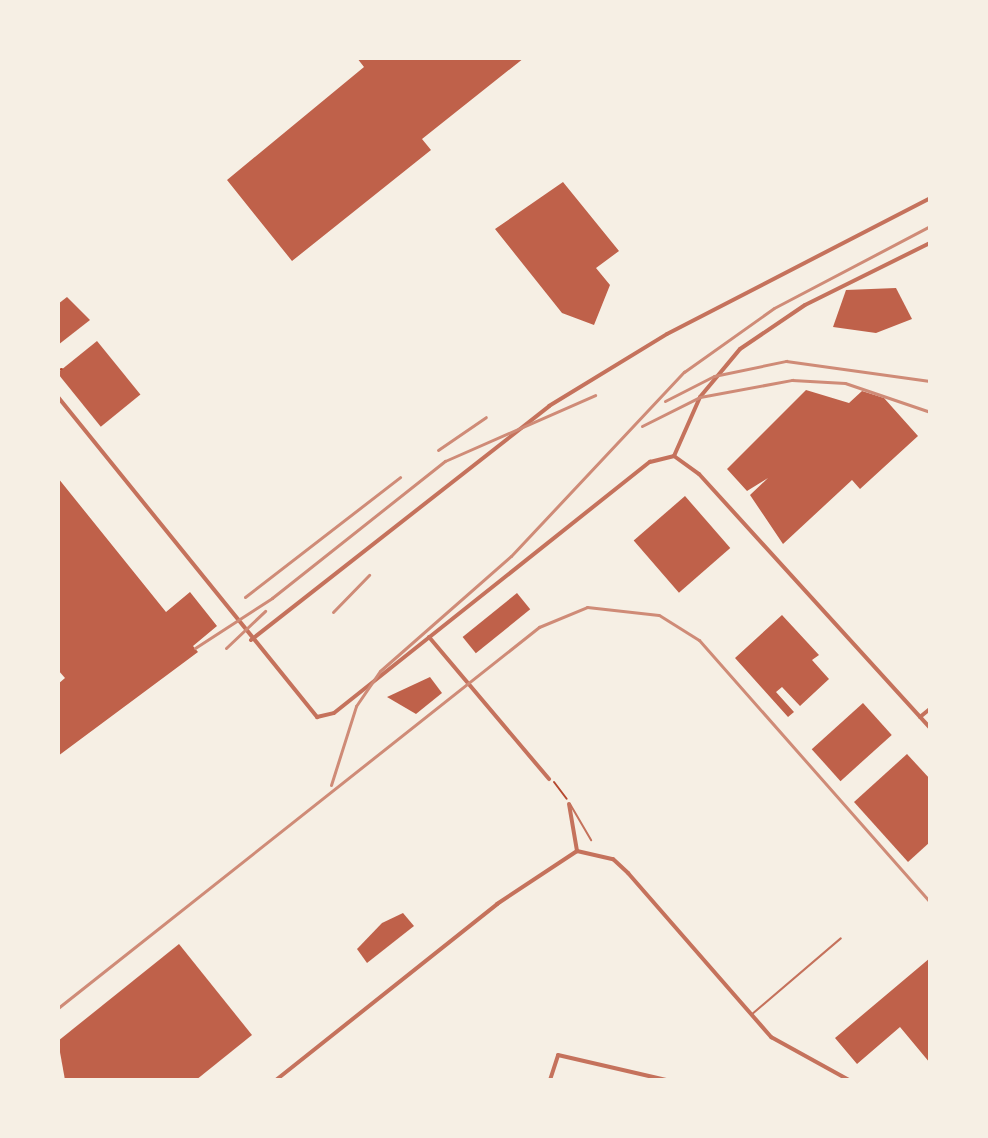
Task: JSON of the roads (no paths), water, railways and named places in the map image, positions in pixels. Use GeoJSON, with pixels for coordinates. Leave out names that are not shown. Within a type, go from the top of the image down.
{"type":"FeatureCollection","features":[{"type":"Feature","properties":{"kind":"street"},"geometry":{"type":"LineString","coordinates":[[251,640],[549,406],[667,334],[930,198]]}},
{"type":"Feature","properties":{"kind":"street"},"geometry":{"type":"LineString","coordinates":[[674,456],[700,397],[740,349],[805,305],[930,243]]}},
{"type":"Feature","properties":{"kind":"street"},"geometry":{"type":"LineString","coordinates":[[58,397],[251,640],[317,717],[334,713],[663,457],[674,456]]}},
{"type":"Feature","properties":{"kind":"street"},"geometry":{"type":"LineString","coordinates":[[674,456],[930,728]]}},
{"type":"Feature","properties":{"kind":"street"},"geometry":{"type":"LineString","coordinates":[[429,637],[549,779]]}},
{"type":"Feature","properties":{"kind":"street"},"geometry":{"type":"LineString","coordinates":[[920,717],[930,709]]}},
{"type":"Feature","properties":{"kind":"street"},"geometry":{"type":"LineString","coordinates":[[569,804],[577,851]]}},
{"type":"Feature","properties":{"kind":"street"},"geometry":{"type":"LineString","coordinates":[[276,1080],[497,904],[577,851],[613,859],[750,1015],[794,1055],[849,1080]]}},
{"type":"Feature","properties":{"kind":"street"},"geometry":{"type":"LineString","coordinates":[[550,1080],[558,1055],[664,1080]]}},
{"type":"Feature","properties":{"kind":"lane"},"geometry":{"type":"LineString","coordinates":[[569,804],[591,840]]}},
{"type":"Feature","properties":{"kind":"lane"},"geometry":{"type":"LineString","coordinates":[[750,1015],[841,938]]}},
{"type":"Feature","properties":{"kind":"railway"},"geometry":{"type":"LineString","coordinates":[[331,785],[356,706],[380,671],[511,556],[684,372],[774,308],[930,226]]}},
{"type":"Feature","properties":{"kind":"railway"},"geometry":{"type":"LineString","coordinates":[[665,401],[714,376],[786,361],[930,381]]}},
{"type":"Feature","properties":{"kind":"railway"},"geometry":{"type":"LineString","coordinates":[[642,426],[700,397],[792,380],[845,383],[930,412]]}},
{"type":"Feature","properties":{"kind":"railway"},"geometry":{"type":"LineString","coordinates":[[195,648],[272,598],[445,461],[595,395]]}},
{"type":"Feature","properties":{"kind":"railway"},"geometry":{"type":"LineString","coordinates":[[438,450],[486,417]]}},
{"type":"Feature","properties":{"kind":"railway"},"geometry":{"type":"LineString","coordinates":[[245,597],[400,477]]}},
{"type":"Feature","properties":{"kind":"railway"},"geometry":{"type":"LineString","coordinates":[[333,612],[369,575]]}},
{"type":"Feature","properties":{"kind":"railway"},"geometry":{"type":"LineString","coordinates":[[58,1008],[539,627],[587,607],[659,615],[699,640],[930,902]]}},
{"type":"Feature","properties":{"kind":"railway"},"geometry":{"type":"LineString","coordinates":[[226,648],[265,611]]}}]}
